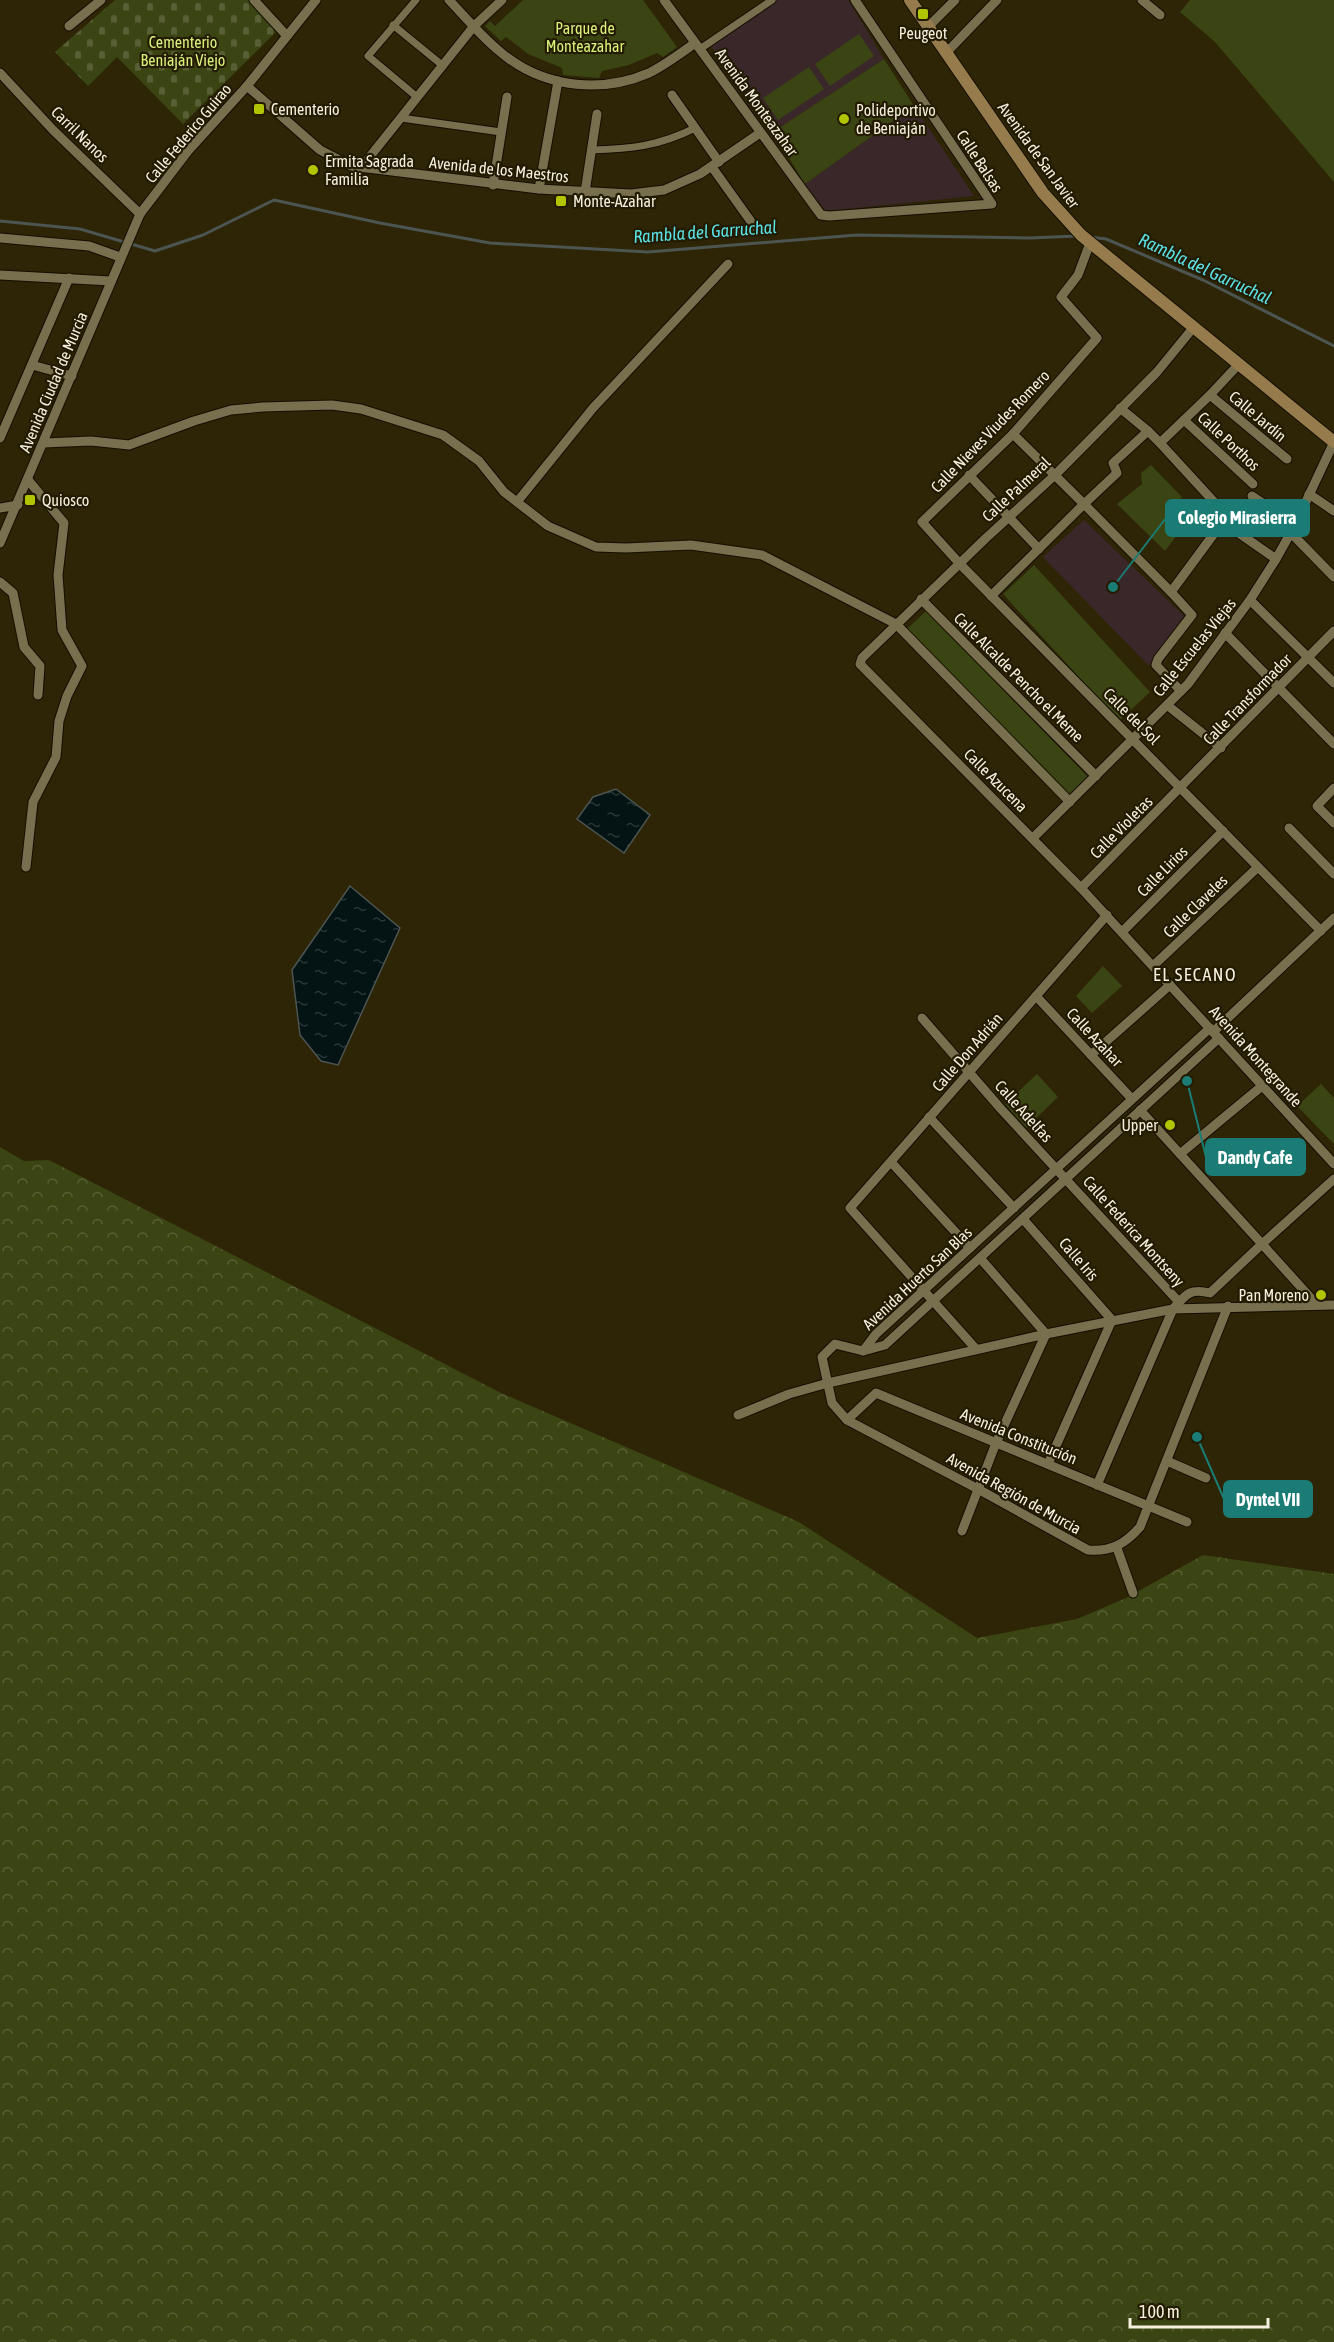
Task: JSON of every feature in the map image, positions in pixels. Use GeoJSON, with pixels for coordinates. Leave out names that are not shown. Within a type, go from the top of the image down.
{"type":"FeatureCollection","features":[{"type":"Feature","properties":{"kind":"main road","name":"Avenida de San Javier"},"geometry":{"type":"LineString","coordinates":[[910,0],[1043,193],[1065,220],[1090,243],[1334,442]]}},
{"type":"Feature","properties":{"kind":"street"},"geometry":{"type":"LineString","coordinates":[[69,26],[101,0]]}},
{"type":"Feature","properties":{"kind":"street"},"geometry":{"type":"LineString","coordinates":[[254,0],[287,36]]}},
{"type":"Feature","properties":{"kind":"street"},"geometry":{"type":"LineString","coordinates":[[416,0],[368,56],[417,97]]}},
{"type":"Feature","properties":{"kind":"street"},"geometry":{"type":"LineString","coordinates":[[449,0],[509,59],[533,73],[558,81],[598,85],[624,81],[662,66],[772,0]]}},
{"type":"Feature","properties":{"kind":"street"},"geometry":{"type":"LineString","coordinates":[[360,168],[474,26],[502,0]]}},
{"type":"Feature","properties":{"kind":"street","name":"Avenida Monteazahar"},"geometry":{"type":"LineString","coordinates":[[664,0],[818,212],[829,216]]}},
{"type":"Feature","properties":{"kind":"street","name":"Calle Balsas"},"geometry":{"type":"LineString","coordinates":[[829,216],[992,204],[855,0]]}},
{"type":"Feature","properties":{"kind":"street"},"geometry":{"type":"LineString","coordinates":[[928,27],[955,0]]}},
{"type":"Feature","properties":{"kind":"street"},"geometry":{"type":"LineString","coordinates":[[946,53],[997,0]]}},
{"type":"Feature","properties":{"kind":"street"},"geometry":{"type":"LineString","coordinates":[[1142,0],[1160,15]]}},
{"type":"Feature","properties":{"kind":"street","name":"Calle Federico Guirao"},"geometry":{"type":"LineString","coordinates":[[132,232],[140,214],[188,151],[247,86],[287,36],[309,3]]}},
{"type":"Feature","properties":{"kind":"street"},"geometry":{"type":"LineString","coordinates":[[393,25],[442,65]]}},
{"type":"Feature","properties":{"kind":"street","name":"Carril Nanos"},"geometry":{"type":"LineString","coordinates":[[0,73],[52,130],[140,214]]}},
{"type":"Feature","properties":{"kind":"street"},"geometry":{"type":"LineString","coordinates":[[539,189],[558,81]]}},
{"type":"Feature","properties":{"kind":"street","name":"Avenida de los Maestros"},"geometry":{"type":"LineString","coordinates":[[247,86],[320,150],[341,162],[360,168],[539,189],[653,192],[682,184],[760,133]]}},
{"type":"Feature","properties":{"kind":"street"},"geometry":{"type":"LineString","coordinates":[[672,95],[695,128],[757,230]]}},
{"type":"Feature","properties":{"kind":"street"},"geometry":{"type":"LineString","coordinates":[[493,184],[507,97]]}},
{"type":"Feature","properties":{"kind":"street"},"geometry":{"type":"LineString","coordinates":[[585,192],[597,114]]}},
{"type":"Feature","properties":{"kind":"street"},"geometry":{"type":"LineString","coordinates":[[401,118],[501,132]]}},
{"type":"Feature","properties":{"kind":"street"},"geometry":{"type":"LineString","coordinates":[[591,150],[625,150],[652,146],[672,140],[695,128]]}},
{"type":"Feature","properties":{"kind":"street","name":"Avenida Ciudad de Murcia"},"geometry":{"type":"LineString","coordinates":[[0,543],[132,232]]}},
{"type":"Feature","properties":{"kind":"street"},"geometry":{"type":"LineString","coordinates":[[0,238],[89,246],[120,257]]}},
{"type":"Feature","properties":{"kind":"street","name":"Calle Nieves Viudes Romero"},"geometry":{"type":"LineString","coordinates":[[922,522],[1013,434],[1097,338],[1061,297],[1078,276],[1090,243]]}},
{"type":"Feature","properties":{"kind":"street"},"geometry":{"type":"LineString","coordinates":[[517,502],[593,408],[728,264]]}},
{"type":"Feature","properties":{"kind":"street"},"geometry":{"type":"LineString","coordinates":[[1,278],[69,278],[111,281]]}},
{"type":"Feature","properties":{"kind":"street"},"geometry":{"type":"LineString","coordinates":[[0,438],[69,278]]}},
{"type":"Feature","properties":{"kind":"street","name":"Calle Palmeral"},"geometry":{"type":"LineString","coordinates":[[863,668],[860,661],[862,658],[921,599],[1055,475],[1156,372],[1193,328]]}},
{"type":"Feature","properties":{"kind":"street"},"geometry":{"type":"LineString","coordinates":[[32,365],[72,376]]}},
{"type":"Feature","properties":{"kind":"street"},"geometry":{"type":"LineString","coordinates":[[1160,443],[1238,365]]}},
{"type":"Feature","properties":{"kind":"street","name":"Calle Jardín"},"geometry":{"type":"LineString","coordinates":[[1210,395],[1287,459]]}},
{"type":"Feature","properties":{"kind":"street"},"geometry":{"type":"LineString","coordinates":[[44,443],[91,441],[129,445],[231,410],[263,406],[332,405],[361,409],[443,435],[479,461],[504,492],[548,526],[596,547],[691,545],[762,555],[896,624],[1070,802]]}},
{"type":"Feature","properties":{"kind":"street"},"geometry":{"type":"LineString","coordinates":[[1120,408],[1160,443],[1225,519],[1276,559]]}},
{"type":"Feature","properties":{"kind":"street","name":"Calle Porthos"},"geometry":{"type":"LineString","coordinates":[[1184,420],[1253,484]]}},
{"type":"Feature","properties":{"kind":"street"},"geometry":{"type":"LineString","coordinates":[[992,597],[1117,473],[1113,464],[1148,431]]}},
{"type":"Feature","properties":{"kind":"street"},"geometry":{"type":"LineString","coordinates":[[1013,434],[1191,615],[1158,659],[1156,665],[1181,691]]}},
{"type":"Feature","properties":{"kind":"street","name":"Calle Escuelas Viejas"},"geometry":{"type":"LineString","coordinates":[[1033,838],[1181,691],[1250,600],[1276,559],[1293,529],[1334,442]]}},
{"type":"Feature","properties":{"kind":"street"},"geometry":{"type":"LineString","coordinates":[[969,475],[1039,549]]}},
{"type":"Feature","properties":{"kind":"street"},"geometry":{"type":"LineString","coordinates":[[26,867],[33,802],[56,757],[59,721],[67,696],[82,666],[62,630],[58,575],[64,523],[28,480]]}},
{"type":"Feature","properties":{"kind":"street"},"geometry":{"type":"LineString","coordinates":[[1309,494],[1334,511]]}},
{"type":"Feature","properties":{"kind":"street"},"geometry":{"type":"LineString","coordinates":[[1252,496],[1293,529],[1334,577]]}},
{"type":"Feature","properties":{"kind":"street"},"geometry":{"type":"LineString","coordinates":[[0,508],[18,505]]}},
{"type":"Feature","properties":{"kind":"street"},"geometry":{"type":"LineString","coordinates":[[1170,592],[1225,519]]}},
{"type":"Feature","properties":{"kind":"street","name":"Calle del Sol"},"geometry":{"type":"LineString","coordinates":[[922,522],[992,597],[1321,931]]}},
{"type":"Feature","properties":{"kind":"street"},"geometry":{"type":"LineString","coordinates":[[0,582],[13,593],[24,647],[40,666],[38,694]]}},
{"type":"Feature","properties":{"kind":"street","name":"Calle Alcalde Pencho el Meme"},"geometry":{"type":"LineString","coordinates":[[921,599],[1096,776]]}},
{"type":"Feature","properties":{"kind":"street"},"geometry":{"type":"LineString","coordinates":[[1250,600],[1334,682]]}},
{"type":"Feature","properties":{"kind":"street","name":"Calle Transformador"},"geometry":{"type":"LineString","coordinates":[[1181,788],[1334,631]]}},
{"type":"Feature","properties":{"kind":"street"},"geometry":{"type":"LineString","coordinates":[[1225,633],[1334,744]]}},
{"type":"Feature","properties":{"kind":"street","name":"Calle Azucena"},"geometry":{"type":"LineString","coordinates":[[863,668],[1107,915]]}},
{"type":"Feature","properties":{"kind":"street"},"geometry":{"type":"LineString","coordinates":[[1167,705],[1221,748]]}},
{"type":"Feature","properties":{"kind":"street","name":"Calle Violetas"},"geometry":{"type":"LineString","coordinates":[[1082,888],[1181,788]]}},
{"type":"Feature","properties":{"kind":"street"},"geometry":{"type":"LineString","coordinates":[[1334,788],[1317,806],[1334,823]]}},
{"type":"Feature","properties":{"kind":"street"},"geometry":{"type":"LineString","coordinates":[[1289,828],[1334,874]]}},
{"type":"Feature","properties":{"kind":"street","name":"Calle Lirios"},"geometry":{"type":"LineString","coordinates":[[1122,932],[1223,831]]}},
{"type":"Feature","properties":{"kind":"street","name":"Calle Claveles"},"geometry":{"type":"LineString","coordinates":[[1153,966],[1258,867]]}},
{"type":"Feature","properties":{"kind":"street","name":"Avenida Montegrande"},"geometry":{"type":"LineString","coordinates":[[1107,915],[1334,1164]]}},
{"type":"Feature","properties":{"kind":"street","name":"Calle Don Adrián"},"geometry":{"type":"LineString","coordinates":[[925,1290],[850,1208],[1107,915]]}},
{"type":"Feature","properties":{"kind":"street","name":"Avenida Huerto San Blas"},"geometry":{"type":"LineString","coordinates":[[864,1351],[885,1345],[1023,1219],[1140,1110],[1214,1033],[1334,918]]}},
{"type":"Feature","properties":{"kind":"street"},"geometry":{"type":"LineString","coordinates":[[1091,1055],[1170,985]]}},
{"type":"Feature","properties":{"kind":"street","name":"Calle Azahar"},"geometry":{"type":"LineString","coordinates":[[1036,996],[1132,1099]]}},
{"type":"Feature","properties":{"kind":"street","name":"Calle Adelfas"},"geometry":{"type":"LineString","coordinates":[[922,1018],[1066,1179]]}},
{"type":"Feature","properties":{"kind":"street","name":"Avenida Huerto San Blas"},"geometry":{"type":"LineString","coordinates":[[864,1351],[876,1334],[1132,1099],[1214,1033]]}},
{"type":"Feature","properties":{"kind":"street"},"geometry":{"type":"LineString","coordinates":[[1180,1154],[1262,1086]]}},
{"type":"Feature","properties":{"kind":"street"},"geometry":{"type":"LineString","coordinates":[[1140,1110],[1317,1305]]}},
{"type":"Feature","properties":{"kind":"street"},"geometry":{"type":"LineString","coordinates":[[929,1117],[1014,1208]]}},
{"type":"Feature","properties":{"kind":"street"},"geometry":{"type":"LineString","coordinates":[[891,1162],[970,1248]]}},
{"type":"Feature","properties":{"kind":"street","name":"Calle Federica Montseny"},"geometry":{"type":"LineString","coordinates":[[1066,1179],[1176,1306]]}},
{"type":"Feature","properties":{"kind":"street"},"geometry":{"type":"LineString","coordinates":[[1097,1485],[1176,1306],[1188,1293],[1197,1290],[1210,1293],[1334,1179]]}},
{"type":"Feature","properties":{"kind":"street","name":"Calle Iris"},"geometry":{"type":"LineString","coordinates":[[1023,1219],[1112,1320]]}},
{"type":"Feature","properties":{"kind":"street"},"geometry":{"type":"LineString","coordinates":[[980,1258],[1046,1334]]}},
{"type":"Feature","properties":{"kind":"street"},"geometry":{"type":"LineString","coordinates":[[925,1290],[976,1349]]}},
{"type":"Feature","properties":{"kind":"street"},"geometry":{"type":"LineString","coordinates":[[738,1415],[789,1394],[828,1383],[1176,1306],[1334,1305]]}},
{"type":"Feature","properties":{"kind":"street"},"geometry":{"type":"LineString","coordinates":[[1133,1593],[1117,1548],[1140,1527],[1228,1306]]}},
{"type":"Feature","properties":{"kind":"street"},"geometry":{"type":"LineString","coordinates":[[1048,1464],[1112,1320]]}},
{"type":"Feature","properties":{"kind":"street"},"geometry":{"type":"LineString","coordinates":[[962,1532],[996,1443],[1046,1334]]}},
{"type":"Feature","properties":{"kind":"street","name":"Avenida Región de Murcia"},"geometry":{"type":"LineString","coordinates":[[864,1351],[835,1344],[822,1358],[832,1402],[847,1420],[1088,1550],[1100,1551],[1117,1548]]}},
{"type":"Feature","properties":{"kind":"street","name":"Avenida Constitución"},"geometry":{"type":"LineString","coordinates":[[847,1420],[876,1393],[1187,1522]]}},
{"type":"Feature","properties":{"kind":"street"},"geometry":{"type":"LineString","coordinates":[[1167,1461],[1206,1478]]}},
{"type":"Feature","properties":{"kind":"shaded area"},"geometry":{"type":"Polygon","coordinates":[[[776,0],[848,0],[884,59],[773,132],[710,45],[776,0]]]}},
{"type":"Feature","properties":{"kind":"shaded area"},"geometry":{"type":"Polygon","coordinates":[[[914,106],[974,196],[826,211],[805,184],[914,106]]]}},
{"type":"Feature","properties":{"kind":"shaded area"},"geometry":{"type":"Polygon","coordinates":[[[1084,520],[1184,616],[1149,666],[1043,557],[1084,520]]]}},
{"type":"Feature","properties":{"kind":"green space","name":"Cementerio Beniaján Viejo"},"geometry":{"type":"Polygon","coordinates":[[[115,0],[249,0],[277,31],[183,124],[117,57],[88,86],[55,52],[115,0]]]}},
{"type":"Feature","properties":{"kind":"green space","name":"Parque de Monteazahar"},"geometry":{"type":"Polygon","coordinates":[[[523,0],[643,0],[677,47],[663,57],[657,53],[629,65],[602,71],[599,78],[563,75],[562,68],[528,54],[506,37],[501,41],[485,26],[490,21],[495,26],[523,0]]]}},
{"type":"Feature","properties":{"kind":"green space"},"geometry":{"type":"Polygon","coordinates":[[[1190,0],[1334,0],[1334,182],[1215,42],[1180,12],[1190,0]]]}},
{"type":"Feature","properties":{"kind":"green space"},"geometry":{"type":"Polygon","coordinates":[[[859,34],[874,56],[830,86],[815,64],[859,34]]]}},
{"type":"Feature","properties":{"kind":"green space","name":"Polideportivo de Beniaján"},"geometry":{"type":"Polygon","coordinates":[[[884,59],[914,106],[805,184],[773,132],[884,59]]]}},
{"type":"Feature","properties":{"kind":"green space"},"geometry":{"type":"Polygon","coordinates":[[[809,67],[824,89],[778,120],[763,98],[809,67]]]}},
{"type":"Feature","properties":{"kind":"green space"},"geometry":{"type":"Polygon","coordinates":[[[1151,465],[1182,497],[1164,519],[1180,531],[1165,551],[1117,504],[1142,484],[1141,473],[1151,465]]]}},
{"type":"Feature","properties":{"kind":"green space"},"geometry":{"type":"Polygon","coordinates":[[[1034,565],[1150,692],[1119,721],[1003,594],[1034,565]]]}},
{"type":"Feature","properties":{"kind":"green space"},"geometry":{"type":"Polygon","coordinates":[[[926,611],[1090,779],[1070,798],[906,630],[926,611]]]}},
{"type":"Feature","properties":{"kind":"green space"},"geometry":{"type":"Polygon","coordinates":[[[1103,966],[1122,986],[1092,1013],[1076,996],[1103,966]]]}},
{"type":"Feature","properties":{"kind":"green space"},"geometry":{"type":"Polygon","coordinates":[[[1037,1074],[1058,1097],[1026,1128],[1005,1104],[1037,1074]]]}},
{"type":"Feature","properties":{"kind":"green space"},"geometry":{"type":"Polygon","coordinates":[[[1321,1084],[1334,1098],[1334,1144],[1297,1106],[1321,1084]]]}},
{"type":"Feature","properties":{"kind":"green space"},"geometry":{"type":"Polygon","coordinates":[[[0,1147],[24,1161],[49,1160],[501,1393],[799,1522],[977,1638],[1077,1619],[1126,1598],[1203,1555],[1334,1574],[1334,2342],[0,2342],[0,1147]]]}},
{"type":"Feature","properties":{"kind":"water"},"geometry":{"type":"Polygon","coordinates":[[[616,789],[650,815],[624,853],[577,819],[593,797],[616,789]]]}},
{"type":"Feature","properties":{"kind":"water"},"geometry":{"type":"Polygon","coordinates":[[[350,886],[400,928],[338,1065],[321,1061],[300,1035],[292,970],[350,886]]]}},
{"type":"Feature","properties":{"kind":"waterway","name":"Rambla del Garruchal"},"geometry":{"type":"LineString","coordinates":[[0,221],[80,229],[155,251],[203,235],[274,200],[380,223],[490,243],[648,252],[857,235],[1030,238],[1077,236]]}},
{"type":"Feature","properties":{"kind":"waterway","name":"Rambla del Garruchal"},"geometry":{"type":"LineString","coordinates":[[1090,237],[1106,239],[1203,280],[1334,346]]}},
{"type":"Feature","properties":{"kind":"place","name":"Peugeot"},"geometry":{"type":"Point","coordinates":[923,14]}},
{"type":"Feature","properties":{"kind":"place","name":"Cementerio"},"geometry":{"type":"Point","coordinates":[259,109]}},
{"type":"Feature","properties":{"kind":"place","name":"Polideportivo de Beniaján"},"geometry":{"type":"Point","coordinates":[844,119]}},
{"type":"Feature","properties":{"kind":"place","name":"Ermita Sagrada Familia"},"geometry":{"type":"Point","coordinates":[313,170]}},
{"type":"Feature","properties":{"kind":"place","name":"Monte-Azahar"},"geometry":{"type":"Point","coordinates":[561,201]}},
{"type":"Feature","properties":{"kind":"place","name":"Quiosco"},"geometry":{"type":"Point","coordinates":[30,500]}},
{"type":"Feature","properties":{"kind":"place","name":"Colegio Mirasierra"},"geometry":{"type":"Point","coordinates":[1113,587]}},
{"type":"Feature","properties":{"kind":"place","name":"Dandy Cafe"},"geometry":{"type":"Point","coordinates":[1187,1081]}},
{"type":"Feature","properties":{"kind":"place","name":"Upper"},"geometry":{"type":"Point","coordinates":[1170,1125]}},
{"type":"Feature","properties":{"kind":"place","name":"Pan Moreno"},"geometry":{"type":"Point","coordinates":[1321,1295]}},
{"type":"Feature","properties":{"kind":"place","name":"Dyntel VII"},"geometry":{"type":"Point","coordinates":[1197,1437]}},
{"type":"Feature","properties":{"kind":"district","name":"EL SECANO"},"geometry":{"type":"Point","coordinates":[1195,975]}}]}
